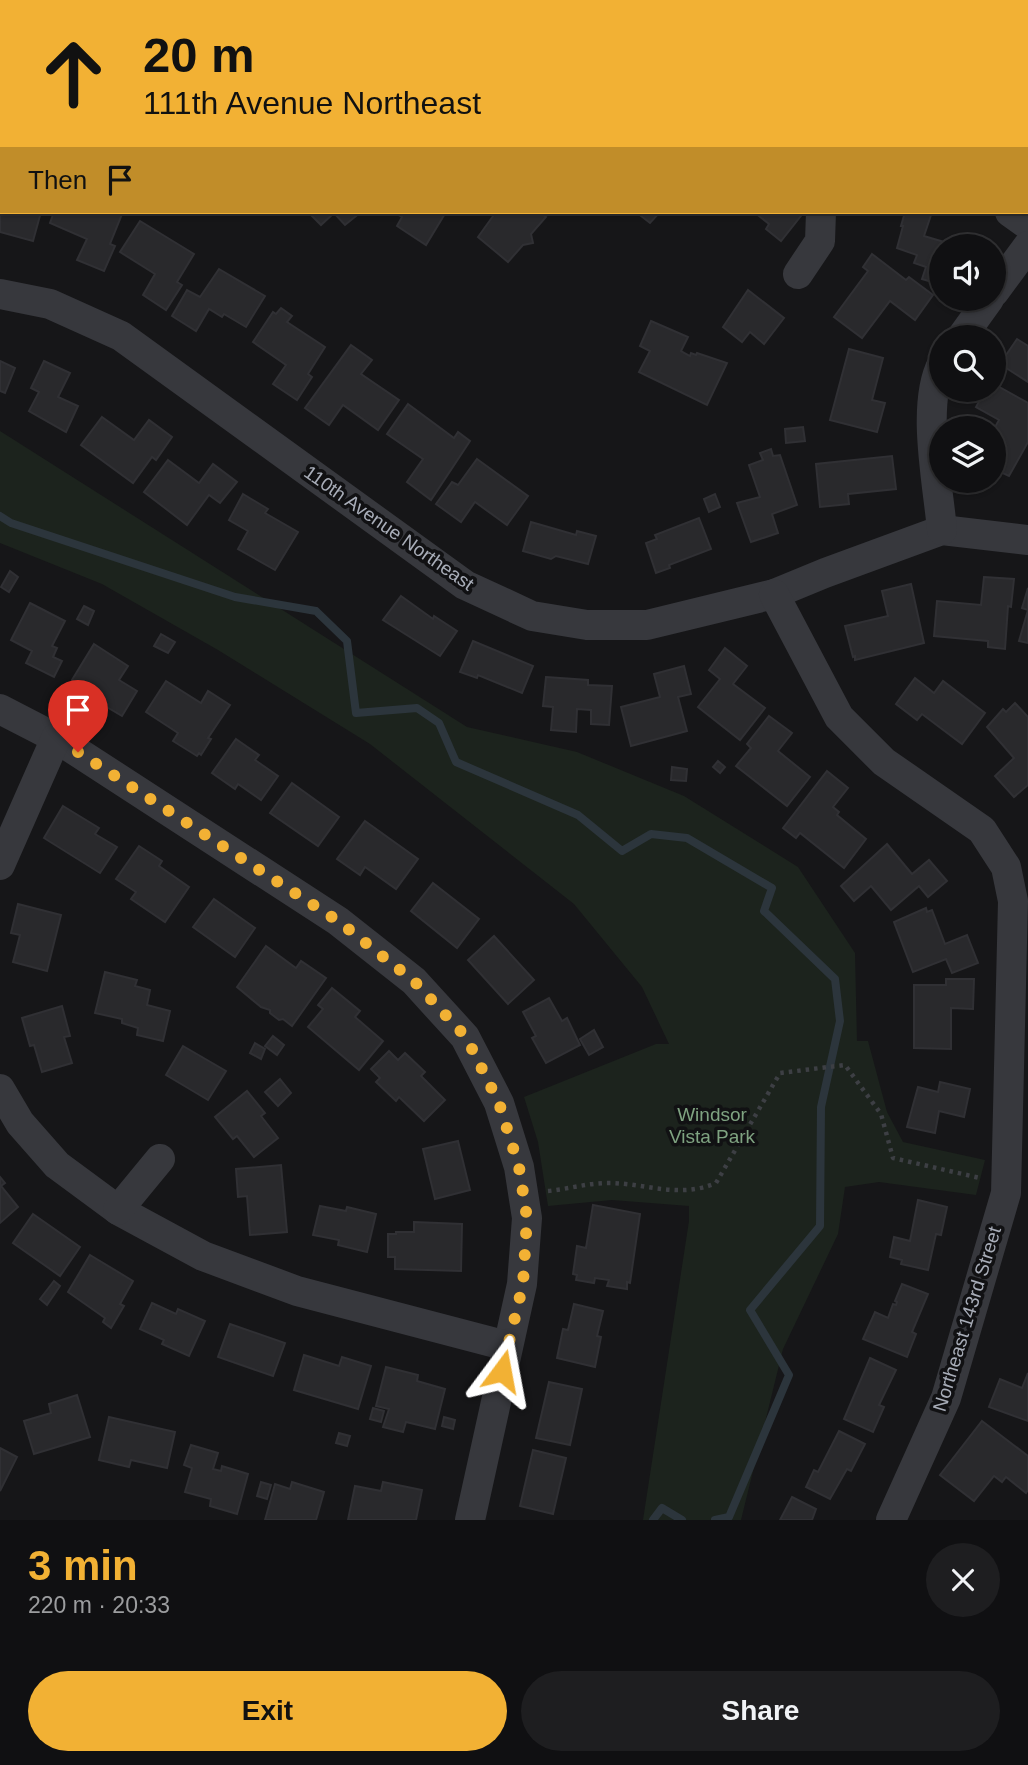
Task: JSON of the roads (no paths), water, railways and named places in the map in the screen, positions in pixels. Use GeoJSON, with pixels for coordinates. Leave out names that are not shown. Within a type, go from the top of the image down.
{"type":"FeatureCollection","features":[{"type":"Feature","properties":{"kind":"street"},"geometry":{"type":"LineString","coordinates":[[798,274],[820,241],[821,214]]}},
{"type":"Feature","properties":{"kind":"street"},"geometry":{"type":"LineString","coordinates":[[1013,214],[1028,225]]}},
{"type":"Feature","properties":{"kind":"street"},"geometry":{"type":"LineString","coordinates":[[1006,276],[1028,246]]}},
{"type":"Feature","properties":{"kind":"street","name":"110th Avenue Northeast"},"geometry":{"type":"LineString","coordinates":[[0,294],[50,304],[121,336],[465,585],[532,616],[587,625],[647,625],[774,594],[942,530]]}},
{"type":"Feature","properties":{"kind":"street"},"geometry":{"type":"LineString","coordinates":[[932,402],[942,530],[1028,540]]}},
{"type":"Feature","properties":{"kind":"street"},"geometry":{"type":"LineString","coordinates":[[774,594],[839,717],[884,762],[982,830],[1006,867],[1013,901],[1017,1197]]}},
{"type":"Feature","properties":{"kind":"street"},"geometry":{"type":"LineString","coordinates":[[0,709],[56,738],[338,921],[414,981],[466,1037],[499,1103],[519,1167],[527,1218],[523,1284],[470,1520]]}},
{"type":"Feature","properties":{"kind":"street"},"geometry":{"type":"LineString","coordinates":[[0,865],[56,738]]}},
{"type":"Feature","properties":{"kind":"street"},"geometry":{"type":"LineString","coordinates":[[0,1089],[20,1123],[57,1165],[118,1210],[203,1256],[297,1292],[507,1346]]}},
{"type":"Feature","properties":{"kind":"street"},"geometry":{"type":"LineString","coordinates":[[118,1210],[160,1159]]}},
{"type":"Feature","properties":{"kind":"street","name":"Northeast 143rd Street"},"geometry":{"type":"LineString","coordinates":[[891,1520],[946,1398],[1017,1197]]}},
{"type":"Feature","properties":{"kind":"waterway"},"geometry":{"type":"LineString","coordinates":[[0,516],[11,523],[235,597],[316,611],[347,641],[356,713],[417,708],[439,723],[456,762],[578,815],[622,851],[651,834],[687,838],[772,888],[764,911],[835,979],[840,1021],[821,1107],[820,1226],[750,1310],[789,1375],[729,1517],[715,1520]]}},
{"type":"Feature","properties":{"kind":"waterway"},"geometry":{"type":"LineString","coordinates":[[653,1520],[662,1508],[682,1520]]}},
{"type":"Feature","properties":{"kind":"park label","name":"Windsor Vista Park"},"geometry":{"type":"Point","coordinates":[712,1125]}}]}
